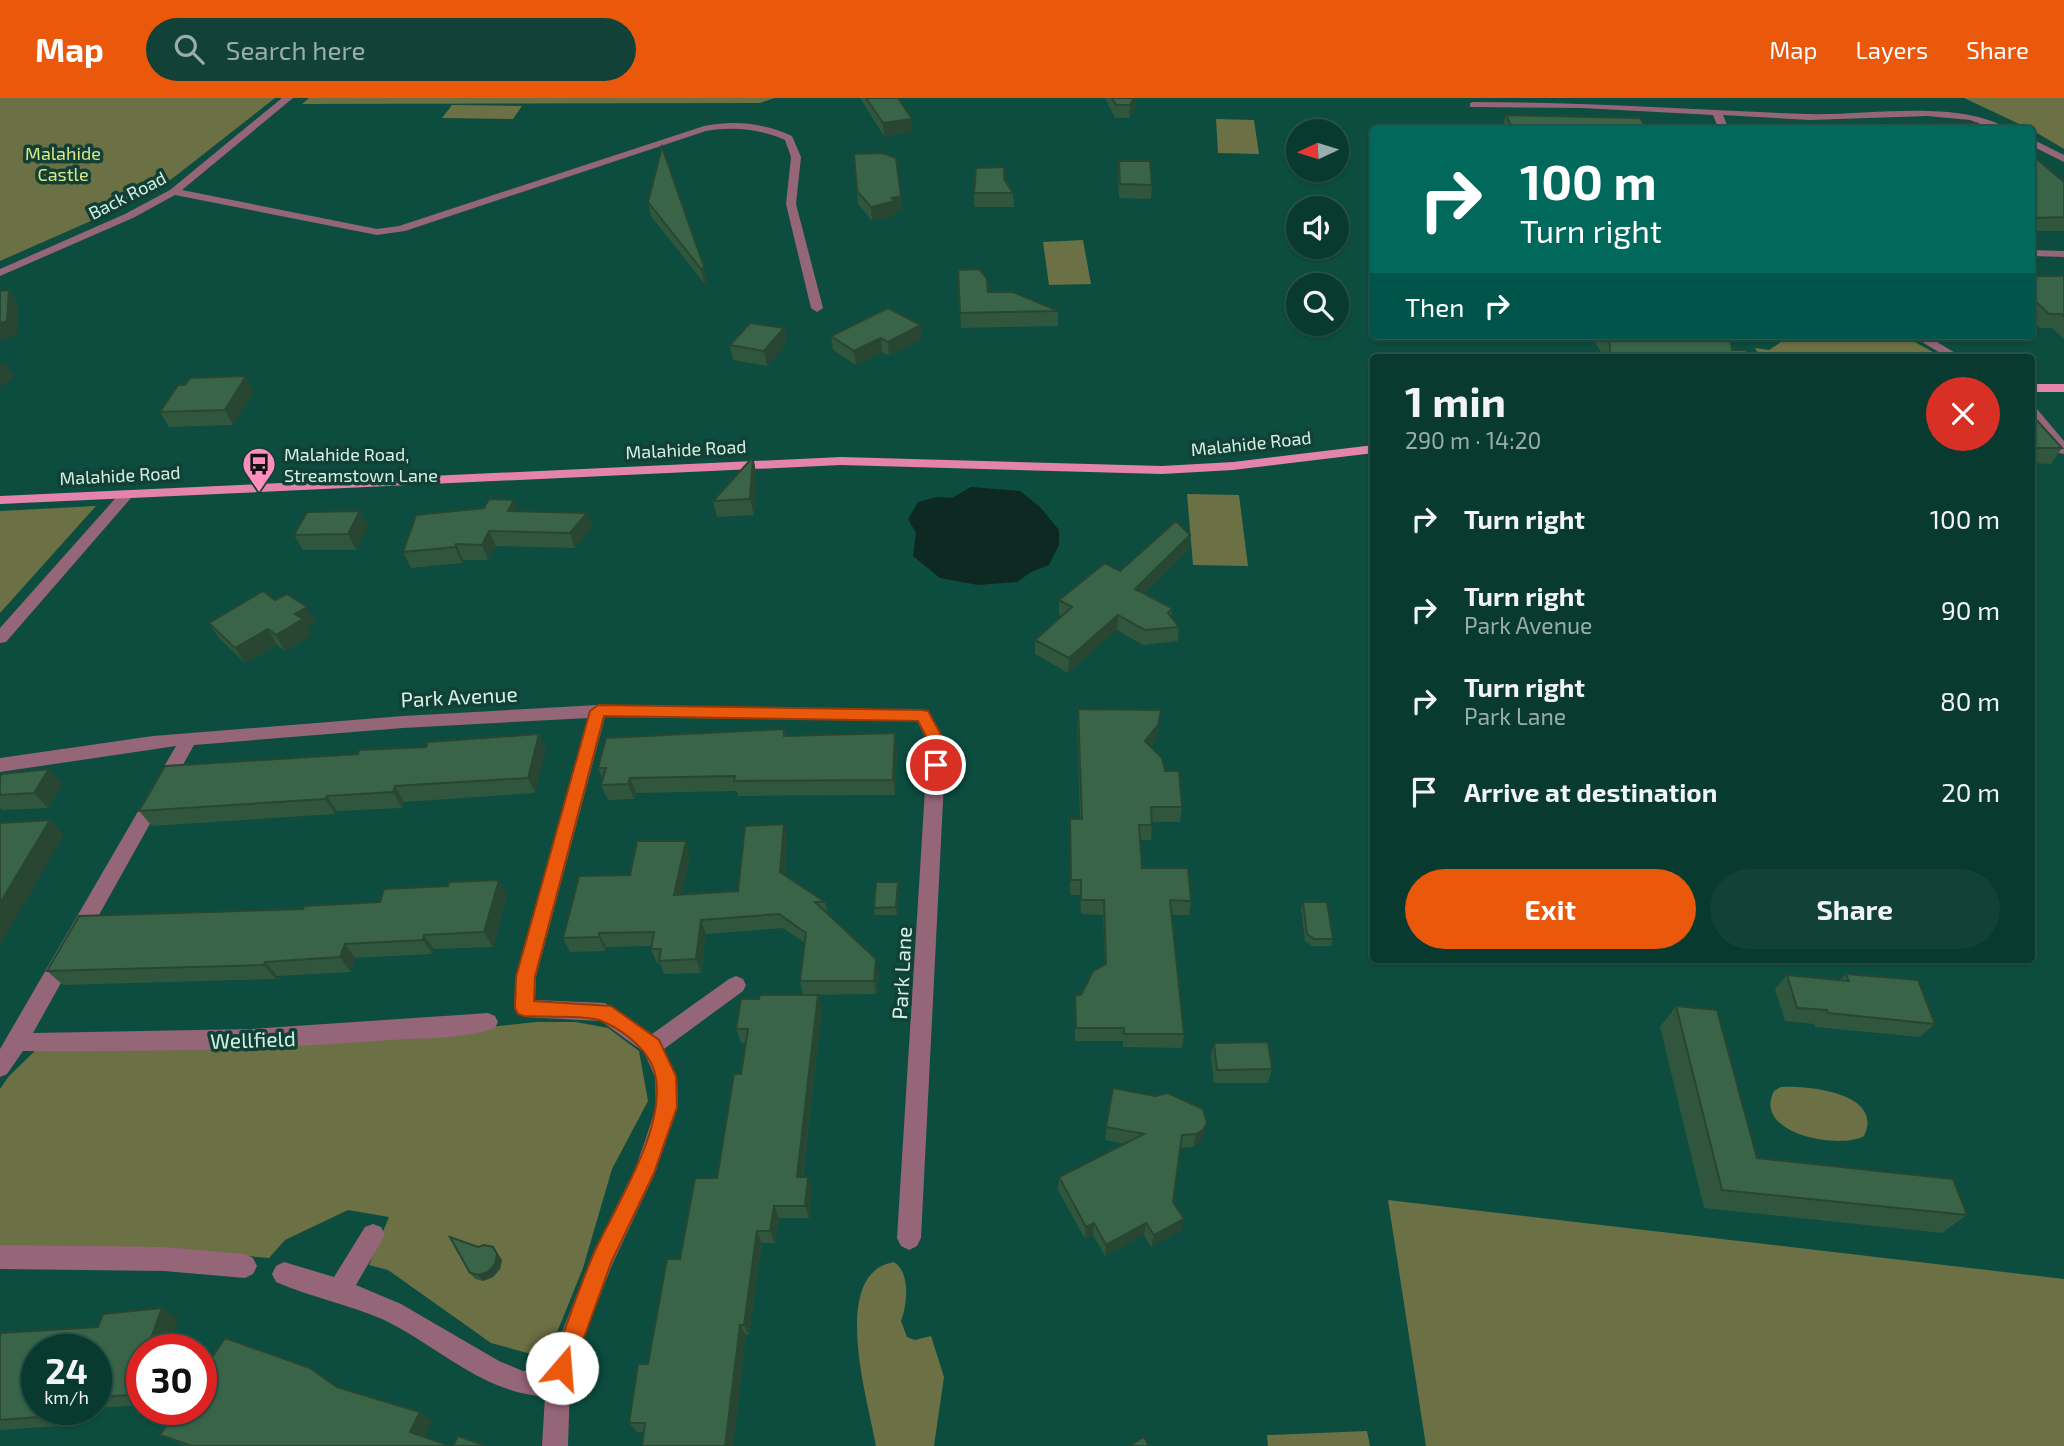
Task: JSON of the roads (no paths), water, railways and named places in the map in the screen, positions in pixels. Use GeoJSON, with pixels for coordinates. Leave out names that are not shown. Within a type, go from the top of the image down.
{"type":"FeatureCollection","features":[{"type":"Feature","properties":{"kind":"main road"},"geometry":{"type":"LineString","coordinates":[[2035,388],[2064,388]]}},
{"type":"Feature","properties":{"kind":"main road","name":"Malahide Road"},"geometry":{"type":"LineString","coordinates":[[0,500],[841,461],[1162,470],[1233,466],[1370,449]]}},
{"type":"Feature","properties":{"kind":"street","name":"Back Road"},"geometry":{"type":"LineString","coordinates":[[0,272],[141,211],[174,192],[288,98]]}},
{"type":"Feature","properties":{"kind":"street"},"geometry":{"type":"LineString","coordinates":[[1473,105],[1583,104],[1840,117],[1953,114],[1997,126]]}},
{"type":"Feature","properties":{"kind":"street"},"geometry":{"type":"LineString","coordinates":[[1717,112],[1722,126]]}},
{"type":"Feature","properties":{"kind":"street"},"geometry":{"type":"LineString","coordinates":[[174,192],[377,232],[389,231],[704,129],[717,126],[768,128],[789,138],[796,157],[791,204],[817,307]]}},
{"type":"Feature","properties":{"kind":"street"},"geometry":{"type":"LineString","coordinates":[[2035,144],[2064,159]]}},
{"type":"Feature","properties":{"kind":"street"},"geometry":{"type":"LineString","coordinates":[[2035,253],[2064,254]]}},
{"type":"Feature","properties":{"kind":"street"},"geometry":{"type":"LineString","coordinates":[[1925,340],[1951,354]]}},
{"type":"Feature","properties":{"kind":"street"},"geometry":{"type":"LineString","coordinates":[[2035,416],[2064,450]]}},
{"type":"Feature","properties":{"kind":"street"},"geometry":{"type":"LineString","coordinates":[[0,638],[126,495]]}},
{"type":"Feature","properties":{"kind":"street"},"geometry":{"type":"LineString","coordinates":[[555,1446],[558,1384],[566,1352],[602,1259],[644,1173],[667,1107],[666,1076],[652,1046],[605,1012],[524,1008],[526,977],[598,711]]}},
{"type":"Feature","properties":{"kind":"street","name":"Park Avenue"},"geometry":{"type":"LineString","coordinates":[[0,765],[189,739],[403,722],[598,711],[922,715]]}},
{"type":"Feature","properties":{"kind":"street","name":"Park Lane"},"geometry":{"type":"LineString","coordinates":[[909,1238],[937,742],[922,715]]}},
{"type":"Feature","properties":{"kind":"street"},"geometry":{"type":"LineString","coordinates":[[0,1067],[17,1042],[189,739]]}},
{"type":"Feature","properties":{"kind":"street"},"geometry":{"type":"LineString","coordinates":[[652,1046],[736,985]]}},
{"type":"Feature","properties":{"kind":"street","name":"Wellfield"},"geometry":{"type":"LineString","coordinates":[[17,1042],[157,1043],[252,1039],[389,1033],[488,1022]]}},
{"type":"Feature","properties":{"kind":"street"},"geometry":{"type":"LineString","coordinates":[[339,1290],[373,1235]]}},
{"type":"Feature","properties":{"kind":"street"},"geometry":{"type":"LineString","coordinates":[[0,1257],[164,1259],[246,1266]]}},
{"type":"Feature","properties":{"kind":"street"},"geometry":{"type":"LineString","coordinates":[[284,1274],[339,1290],[393,1312],[491,1370],[512,1379],[523,1383],[558,1384]]}},
{"type":"Feature","properties":{"kind":"water"},"geometry":{"type":"Polygon","coordinates":[[[971,487],[1020,491],[1040,507],[1059,530],[1059,545],[1049,565],[1031,572],[1017,582],[978,585],[940,578],[913,556],[916,533],[908,519],[918,502],[937,497],[952,498],[971,487]]]}},
{"type":"Feature","properties":{"kind":"place","name":"Malahide Road, Streamstown Lane"},"geometry":{"type":"Point","coordinates":[259,494]}},
{"type":"Feature","properties":{"kind":"park label","name":"Malahide Castle"},"geometry":{"type":"Point","coordinates":[63,163]}}]}
